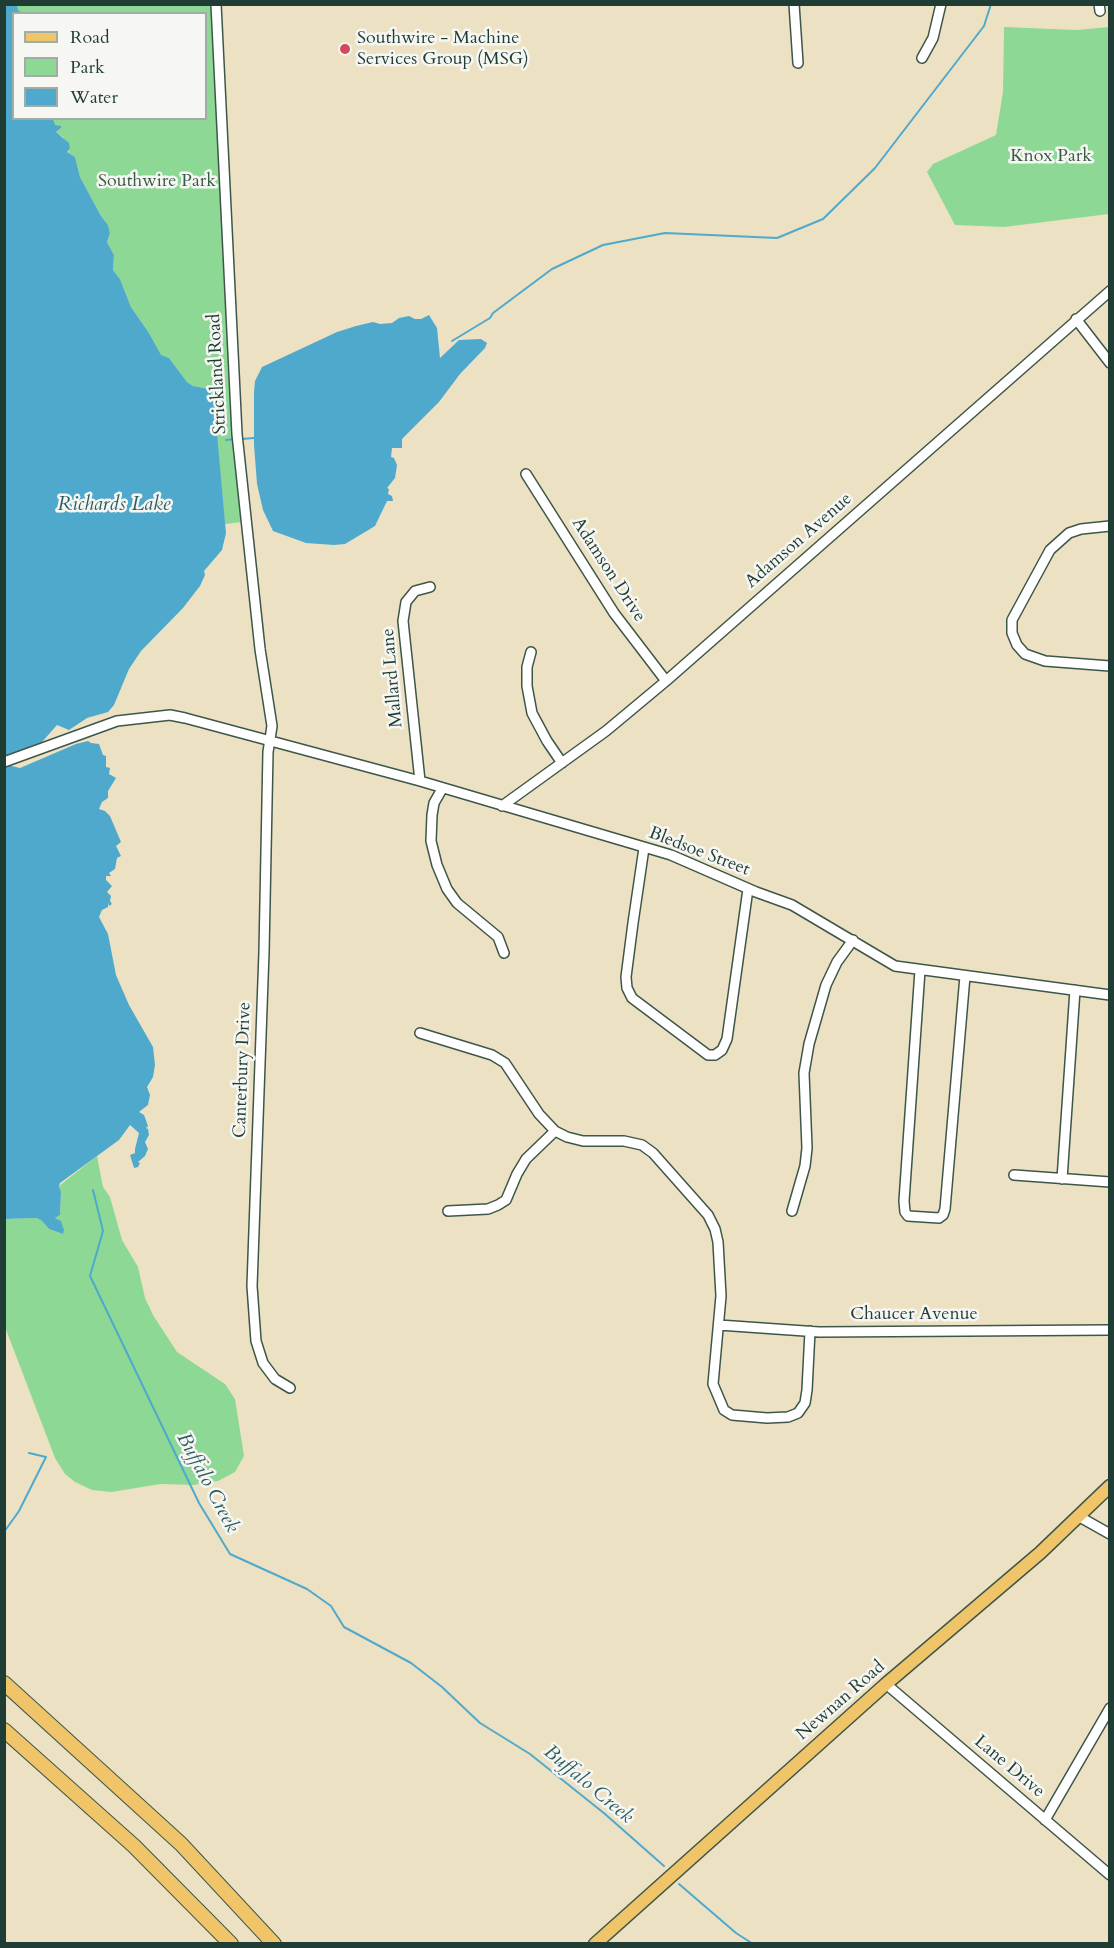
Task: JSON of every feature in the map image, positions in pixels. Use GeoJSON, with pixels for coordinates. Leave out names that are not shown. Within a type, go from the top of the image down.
{"type":"FeatureCollection","features":[{"type":"Feature","properties":{"kind":"highway"},"geometry":{"type":"LineString","coordinates":[[4,1683],[181,1844],[274,1944]]}},
{"type":"Feature","properties":{"kind":"highway"},"geometry":{"type":"LineString","coordinates":[[4,1730],[134,1846],[231,1944]]}},
{"type":"Feature","properties":{"kind":"main road","name":"Newnan Road"},"geometry":{"type":"LineString","coordinates":[[595,1944],[886,1684],[1040,1553],[1110,1486]]}},
{"type":"Feature","properties":{"kind":"street","name":"Strickland Road"},"geometry":{"type":"LineString","coordinates":[[216,4],[237,434],[260,649],[272,726],[270,740]]}},
{"type":"Feature","properties":{"kind":"street"},"geometry":{"type":"LineString","coordinates":[[794,4],[798,63]]}},
{"type":"Feature","properties":{"kind":"street"},"geometry":{"type":"LineString","coordinates":[[922,58],[933,38],[941,4]]}},
{"type":"Feature","properties":{"kind":"street","name":"Adamson Avenue"},"geometry":{"type":"LineString","coordinates":[[502,806],[606,732],[1110,291]]}},
{"type":"Feature","properties":{"kind":"street"},"geometry":{"type":"LineString","coordinates":[[1076,319],[1110,363]]}},
{"type":"Feature","properties":{"kind":"street","name":"Adamson Drive"},"geometry":{"type":"LineString","coordinates":[[526,474],[614,613],[666,681]]}},
{"type":"Feature","properties":{"kind":"street"},"geometry":{"type":"LineString","coordinates":[[1110,526],[1075,531],[1059,540],[1050,550],[1012,620],[1012,633],[1017,645],[1025,654],[1045,661],[1110,666]]}},
{"type":"Feature","properties":{"kind":"street","name":"Mallard Lane"},"geometry":{"type":"LineString","coordinates":[[420,780],[403,621],[406,602],[415,591],[430,587]]}},
{"type":"Feature","properties":{"kind":"street"},"geometry":{"type":"LineString","coordinates":[[531,652],[527,667],[527,686],[532,713],[561,763]]}},
{"type":"Feature","properties":{"kind":"street","name":"Bledsoe Street"},"geometry":{"type":"LineString","coordinates":[[4,762],[117,721],[170,715],[420,780],[442,789],[671,855],[748,889],[792,905],[895,966],[1110,995]]}},
{"type":"Feature","properties":{"kind":"street","name":"Canterbury Drive"},"geometry":{"type":"LineString","coordinates":[[270,740],[252,1286],[256,1341],[263,1363],[275,1379],[290,1388]]}},
{"type":"Feature","properties":{"kind":"street"},"geometry":{"type":"LineString","coordinates":[[442,789],[434,803],[432,815],[431,841],[437,866],[447,888],[458,903],[498,937],[504,953]]}},
{"type":"Feature","properties":{"kind":"street"},"geometry":{"type":"LineString","coordinates":[[645,848],[626,977],[627,988],[632,998],[708,1055],[715,1055],[722,1050],[727,1039],[748,889]]}},
{"type":"Feature","properties":{"kind":"street"},"geometry":{"type":"LineString","coordinates":[[792,1211],[800,1189],[806,1157],[804,1073],[809,1044],[826,985],[837,962],[852,940]]}},
{"type":"Feature","properties":{"kind":"street"},"geometry":{"type":"LineString","coordinates":[[920,970],[904,1201],[905,1212],[908,1216],[939,1218],[945,1209],[965,976]]}},
{"type":"Feature","properties":{"kind":"street"},"geometry":{"type":"LineString","coordinates":[[1062,1179],[1075,990]]}},
{"type":"Feature","properties":{"kind":"street"},"geometry":{"type":"LineString","coordinates":[[420,1033],[492,1055],[505,1063],[539,1114],[555,1131],[583,1141],[624,1141],[642,1146],[653,1153],[708,1215],[718,1242],[721,1296],[713,1384],[724,1410],[732,1415],[767,1418],[788,1417],[798,1413],[805,1403],[807,1390],[810,1331]]}},
{"type":"Feature","properties":{"kind":"street"},"geometry":{"type":"LineString","coordinates":[[448,1211],[488,1209],[506,1200],[526,1159],[555,1131]]}},
{"type":"Feature","properties":{"kind":"street"},"geometry":{"type":"LineString","coordinates":[[1014,1175],[1110,1182]]}},
{"type":"Feature","properties":{"kind":"street","name":"Chaucer Avenue"},"geometry":{"type":"LineString","coordinates":[[718,1325],[810,1331],[1110,1330]]}},
{"type":"Feature","properties":{"kind":"street"},"geometry":{"type":"LineString","coordinates":[[1078,1516],[1110,1534]]}},
{"type":"Feature","properties":{"kind":"street","name":"Lane Drive"},"geometry":{"type":"LineString","coordinates":[[886,1684],[1110,1875]]}},
{"type":"Feature","properties":{"kind":"street"},"geometry":{"type":"LineString","coordinates":[[1045,1820],[1110,1708]]}},
{"type":"Feature","properties":{"kind":"green space","name":"Southwire Park"},"geometry":{"type":"Polygon","coordinates":[[[17,5],[213,5],[233,425],[242,522],[225,524],[213,396],[209,389],[193,386],[187,382],[169,358],[161,356],[131,307],[120,279],[113,270],[114,255],[107,242],[110,233],[108,225],[80,177],[75,157],[68,153],[70,149],[63,137],[56,132],[61,128],[54,125],[53,120],[207,120],[207,12],[20,12],[17,5]]]}},
{"type":"Feature","properties":{"kind":"green space","name":"Knox Park"},"geometry":{"type":"Polygon","coordinates":[[[1004,27],[1077,30],[1109,27],[1109,214],[1004,227],[955,225],[927,172],[933,164],[996,135],[1003,92],[1004,27]]]}},
{"type":"Feature","properties":{"kind":"green space"},"geometry":{"type":"Polygon","coordinates":[[[97,1156],[103,1187],[110,1197],[122,1240],[138,1267],[145,1298],[153,1315],[177,1352],[225,1384],[235,1399],[244,1456],[235,1472],[218,1481],[193,1485],[161,1484],[111,1492],[92,1490],[75,1482],[65,1474],[55,1458],[5,1327],[5,1219],[37,1218],[49,1229],[63,1234],[55,1218],[60,1215],[59,1186],[97,1156]]]}},
{"type":"Feature","properties":{"kind":"water","name":"Richards Lake"},"geometry":{"type":"Polygon","coordinates":[[[17,4],[21,12],[12,12],[12,120],[53,120],[55,125],[61,126],[56,132],[69,143],[70,149],[67,152],[75,157],[80,177],[108,225],[110,233],[107,242],[114,255],[113,270],[120,279],[131,307],[161,355],[169,358],[187,382],[193,386],[209,389],[214,401],[226,533],[222,550],[204,571],[205,575],[200,586],[183,608],[141,651],[129,669],[114,705],[108,712],[87,718],[69,730],[57,725],[42,742],[5,756],[4,5],[17,4]]]}},
{"type":"Feature","properties":{"kind":"water"},"geometry":{"type":"Polygon","coordinates":[[[429,315],[437,328],[440,358],[459,340],[481,339],[487,343],[439,402],[402,439],[402,448],[392,448],[391,457],[397,465],[395,478],[387,488],[393,501],[387,501],[375,526],[345,544],[334,545],[306,543],[273,531],[263,510],[257,484],[254,445],[255,381],[262,367],[337,332],[356,326],[373,322],[392,323],[399,318],[409,316],[421,319],[429,315]]]}},
{"type":"Feature","properties":{"kind":"water"},"geometry":{"type":"Polygon","coordinates":[[[88,741],[99,744],[103,755],[106,756],[106,767],[110,768],[109,774],[116,778],[108,791],[108,798],[102,802],[99,809],[110,816],[121,842],[116,846],[121,856],[117,858],[115,869],[109,873],[111,876],[106,876],[106,880],[112,886],[107,892],[111,896],[112,904],[109,906],[108,903],[108,907],[102,910],[99,917],[108,934],[116,975],[129,1005],[153,1047],[155,1065],[153,1077],[147,1087],[150,1095],[148,1105],[139,1112],[144,1115],[148,1126],[146,1128],[149,1135],[145,1142],[148,1149],[145,1156],[138,1162],[140,1163],[138,1167],[134,1168],[130,1155],[135,1153],[139,1133],[130,1125],[119,1140],[60,1183],[60,1215],[55,1218],[61,1221],[63,1234],[49,1229],[37,1218],[5,1219],[5,766],[20,768],[88,741]]]}},
{"type":"Feature","properties":{"kind":"waterway"},"geometry":{"type":"LineString","coordinates":[[452,341],[490,318],[493,313],[552,269],[603,245],[665,233],[777,238],[823,219],[875,168],[984,26],[991,4]]}},
{"type":"Feature","properties":{"kind":"waterway"},"geometry":{"type":"LineString","coordinates":[[242,439],[254,438]]}},
{"type":"Feature","properties":{"kind":"waterway"},"geometry":{"type":"LineString","coordinates":[[226,440],[236,439]]}},
{"type":"Feature","properties":{"kind":"waterway","name":"Buffalo Creek"},"geometry":{"type":"LineString","coordinates":[[93,1190],[103,1231],[90,1276],[199,1503],[230,1554],[307,1589],[331,1606],[344,1627],[411,1663],[442,1687],[480,1723],[530,1754],[605,1814],[664,1866]]}},
{"type":"Feature","properties":{"kind":"waterway"},"geometry":{"type":"LineString","coordinates":[[4,1532],[19,1511],[46,1457],[29,1453]]}},
{"type":"Feature","properties":{"kind":"waterway","name":"Buffalo Creek"},"geometry":{"type":"LineString","coordinates":[[679,1884],[736,1933],[753,1944]]}},
{"type":"Feature","properties":{"kind":"place","name":"Southwire - Machine Services Group (MSG)"},"geometry":{"type":"Point","coordinates":[345,49]}}]}
